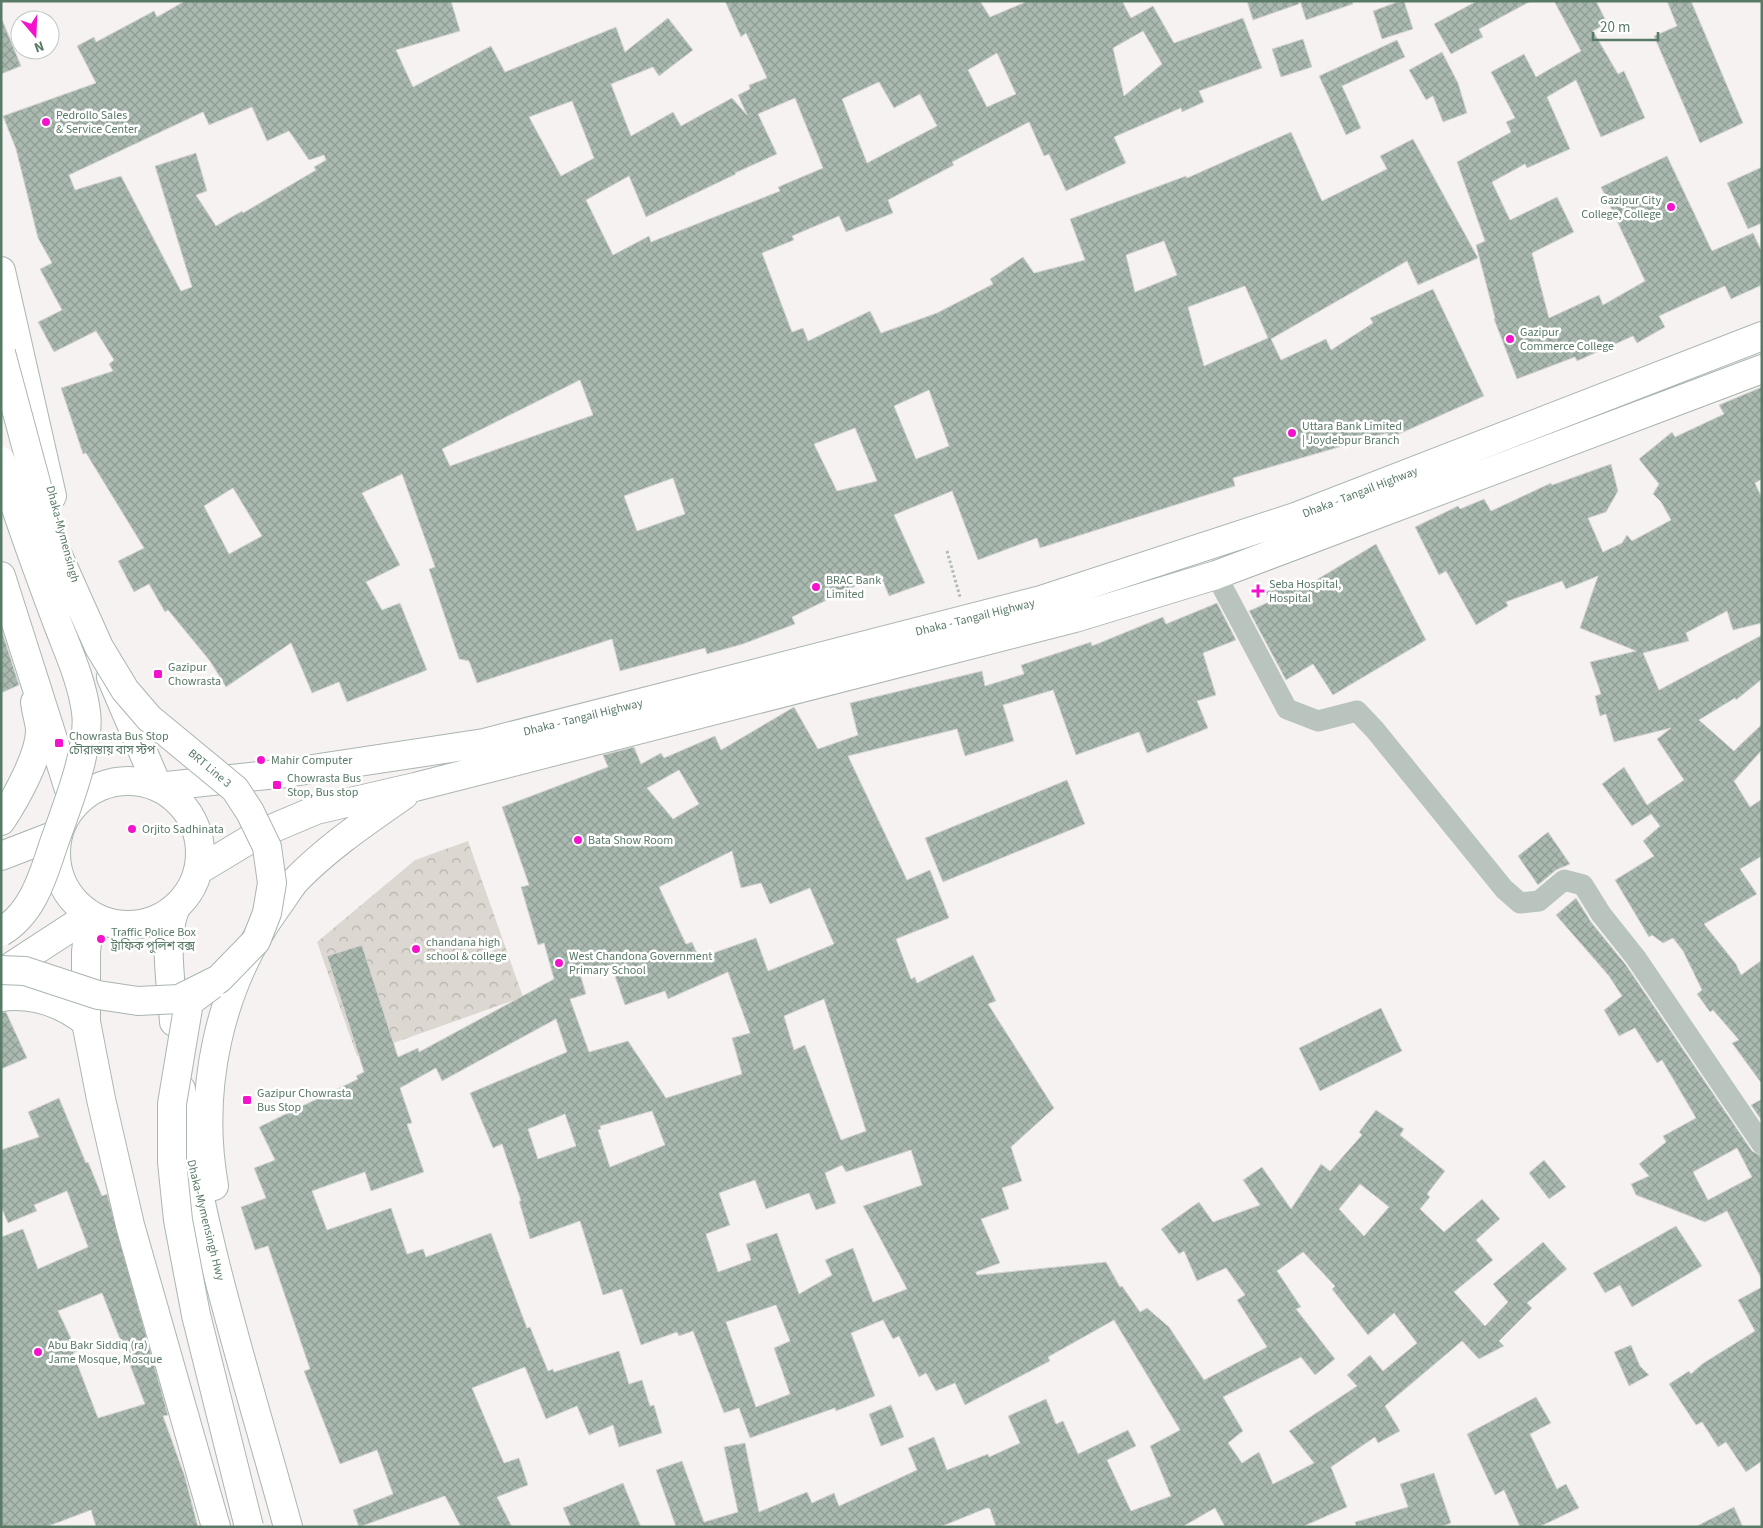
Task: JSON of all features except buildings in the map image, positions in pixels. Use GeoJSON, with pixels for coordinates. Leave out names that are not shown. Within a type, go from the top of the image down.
{"type":"FeatureCollection","features":[{"type":"Feature","properties":{"kind":"main road","name":"Dhaka-Mymensingh"},"geometry":{"type":"LineString","coordinates":[[1,271],[56,510],[80,597],[158,787]]}},
{"type":"Feature","properties":{"kind":"main road","name":"Dhaka - Tangail Highway"},"geometry":{"type":"LineString","coordinates":[[158,787],[286,773],[484,743],[1041,600],[1295,517],[1762,336]]}},
{"type":"Feature","properties":{"kind":"main road","name":"BRT Line 3"},"geometry":{"type":"LineString","coordinates":[[1,353],[52,542],[99,647],[124,690],[149,718],[235,789],[250,812],[267,847],[272,883],[267,913],[256,941],[219,979],[179,999],[138,1001],[98,995],[25,971],[1,972]]}},
{"type":"Feature","properties":{"kind":"main road","name":"Dhaka - Tangail Highway"},"geometry":{"type":"LineString","coordinates":[[199,870],[257,835],[316,810],[415,787],[1075,618],[1216,575],[1762,369]]}},
{"type":"Feature","properties":{"kind":"main road"},"geometry":{"type":"LineString","coordinates":[[1,461],[15,508],[76,673],[86,712],[86,735],[72,790],[40,882],[30,904],[10,927],[1,932]]}},
{"type":"Feature","properties":{"kind":"main road"},"geometry":{"type":"LineString","coordinates":[[1,576],[74,805]]}},
{"type":"Feature","properties":{"kind":"main road"},"geometry":{"type":"LineString","coordinates":[[1,821],[20,793],[40,730],[26,652]]}},
{"type":"Feature","properties":{"kind":"main road"},"geometry":{"type":"LineString","coordinates":[[136,781],[158,787],[175,798],[189,812],[197,831],[201,850],[199,870],[186,896],[176,907],[157,920],[134,925],[112,924],[90,915],[73,900],[61,880],[56,857],[58,834],[64,819],[74,805],[92,790],[113,782],[136,781]]}},
{"type":"Feature","properties":{"kind":"main road"},"geometry":{"type":"LineString","coordinates":[[213,1252],[218,1211],[208,1157],[209,1098],[219,1026],[229,996],[258,934],[296,881],[344,837],[415,787]]}},
{"type":"Feature","properties":{"kind":"main road"},"geometry":{"type":"LineString","coordinates":[[1,856],[58,834]]}},
{"type":"Feature","properties":{"kind":"main road","name":"Dhaka-Mymensingh Hwy"},"geometry":{"type":"LineString","coordinates":[[176,907],[171,918],[170,951],[175,1044],[189,1151],[213,1252],[288,1527]]}},
{"type":"Feature","properties":{"kind":"main road"},"geometry":{"type":"LineString","coordinates":[[1,972],[90,915]]}},
{"type":"Feature","properties":{"kind":"main road"},"geometry":{"type":"LineString","coordinates":[[90,915],[86,952],[86,1022],[130,1225],[216,1527]]}},
{"type":"Feature","properties":{"kind":"main road"},"geometry":{"type":"LineString","coordinates":[[219,979],[189,1002],[172,1104],[172,1162],[178,1220],[196,1315],[249,1527]]}},
{"type":"Feature","properties":{"kind":"main road"},"geometry":{"type":"LineString","coordinates":[[1,997],[34,998],[56,1003],[72,1011],[86,1022]]}},
{"type":"Feature","properties":{"kind":"street"},"geometry":{"type":"LineString","coordinates":[[1216,575],[1287,709],[1318,721],[1357,711],[1375,730],[1504,889],[1520,904],[1539,901],[1564,880],[1583,884],[1601,914],[1636,958],[1762,1144]]}},
{"type":"Feature","properties":{"kind":"path"},"geometry":{"type":"LineString","coordinates":[[947,551],[960,594],[962,620]]}},
{"type":"Feature","properties":{"kind":"green space"},"geometry":{"type":"Polygon","coordinates":[[[468,841],[523,997],[357,1056],[317,942],[415,860],[468,841]]]}},
{"type":"Feature","properties":{"kind":"place","name":"Pedrollo Sales & Service Center"},"geometry":{"type":"Point","coordinates":[46,122]}},
{"type":"Feature","properties":{"kind":"place","name":"Gazipur City College, College"},"geometry":{"type":"Point","coordinates":[1671,207]}},
{"type":"Feature","properties":{"kind":"place","name":"Gazipur Commerce College"},"geometry":{"type":"Point","coordinates":[1510,339]}},
{"type":"Feature","properties":{"kind":"place","name":"Uttara Bank Limited | Joydebpur Branch"},"geometry":{"type":"Point","coordinates":[1292,433]}},
{"type":"Feature","properties":{"kind":"place","name":"BRAC Bank Limited"},"geometry":{"type":"Point","coordinates":[816,587]}},
{"type":"Feature","properties":{"kind":"place","name":"Seba Hospital, Hospital"},"geometry":{"type":"Point","coordinates":[1258,591]}},
{"type":"Feature","properties":{"kind":"place","name":"Gazipur Chowrasta"},"geometry":{"type":"Point","coordinates":[158,674]}},
{"type":"Feature","properties":{"kind":"place","name":"Chowrasta Bus Stop চৌরাস্তায় বাস স্টপ"},"geometry":{"type":"Point","coordinates":[59,743]}},
{"type":"Feature","properties":{"kind":"place","name":"Mahir Computer"},"geometry":{"type":"Point","coordinates":[261,760]}},
{"type":"Feature","properties":{"kind":"place","name":"Chowrasta Bus Stop, Bus stop"},"geometry":{"type":"Point","coordinates":[277,785]}},
{"type":"Feature","properties":{"kind":"place","name":"Orjito Sadhinata"},"geometry":{"type":"Point","coordinates":[132,829]}},
{"type":"Feature","properties":{"kind":"place","name":"Bata Show Room"},"geometry":{"type":"Point","coordinates":[578,840]}},
{"type":"Feature","properties":{"kind":"place","name":"Traffic Police Box ট্রাফিক পুলিশ বক্স"},"geometry":{"type":"Point","coordinates":[101,939]}},
{"type":"Feature","properties":{"kind":"place","name":"chandana high school & college"},"geometry":{"type":"Point","coordinates":[416,949]}},
{"type":"Feature","properties":{"kind":"place","name":"West Chandona Government Primary School"},"geometry":{"type":"Point","coordinates":[559,963]}},
{"type":"Feature","properties":{"kind":"place","name":"Gazipur Chowrasta Bus Stop"},"geometry":{"type":"Point","coordinates":[247,1100]}},
{"type":"Feature","properties":{"kind":"place","name":"Abu Bakr Siddiq (ra) Jame Mosque, Mosque"},"geometry":{"type":"Point","coordinates":[38,1352]}}]}
